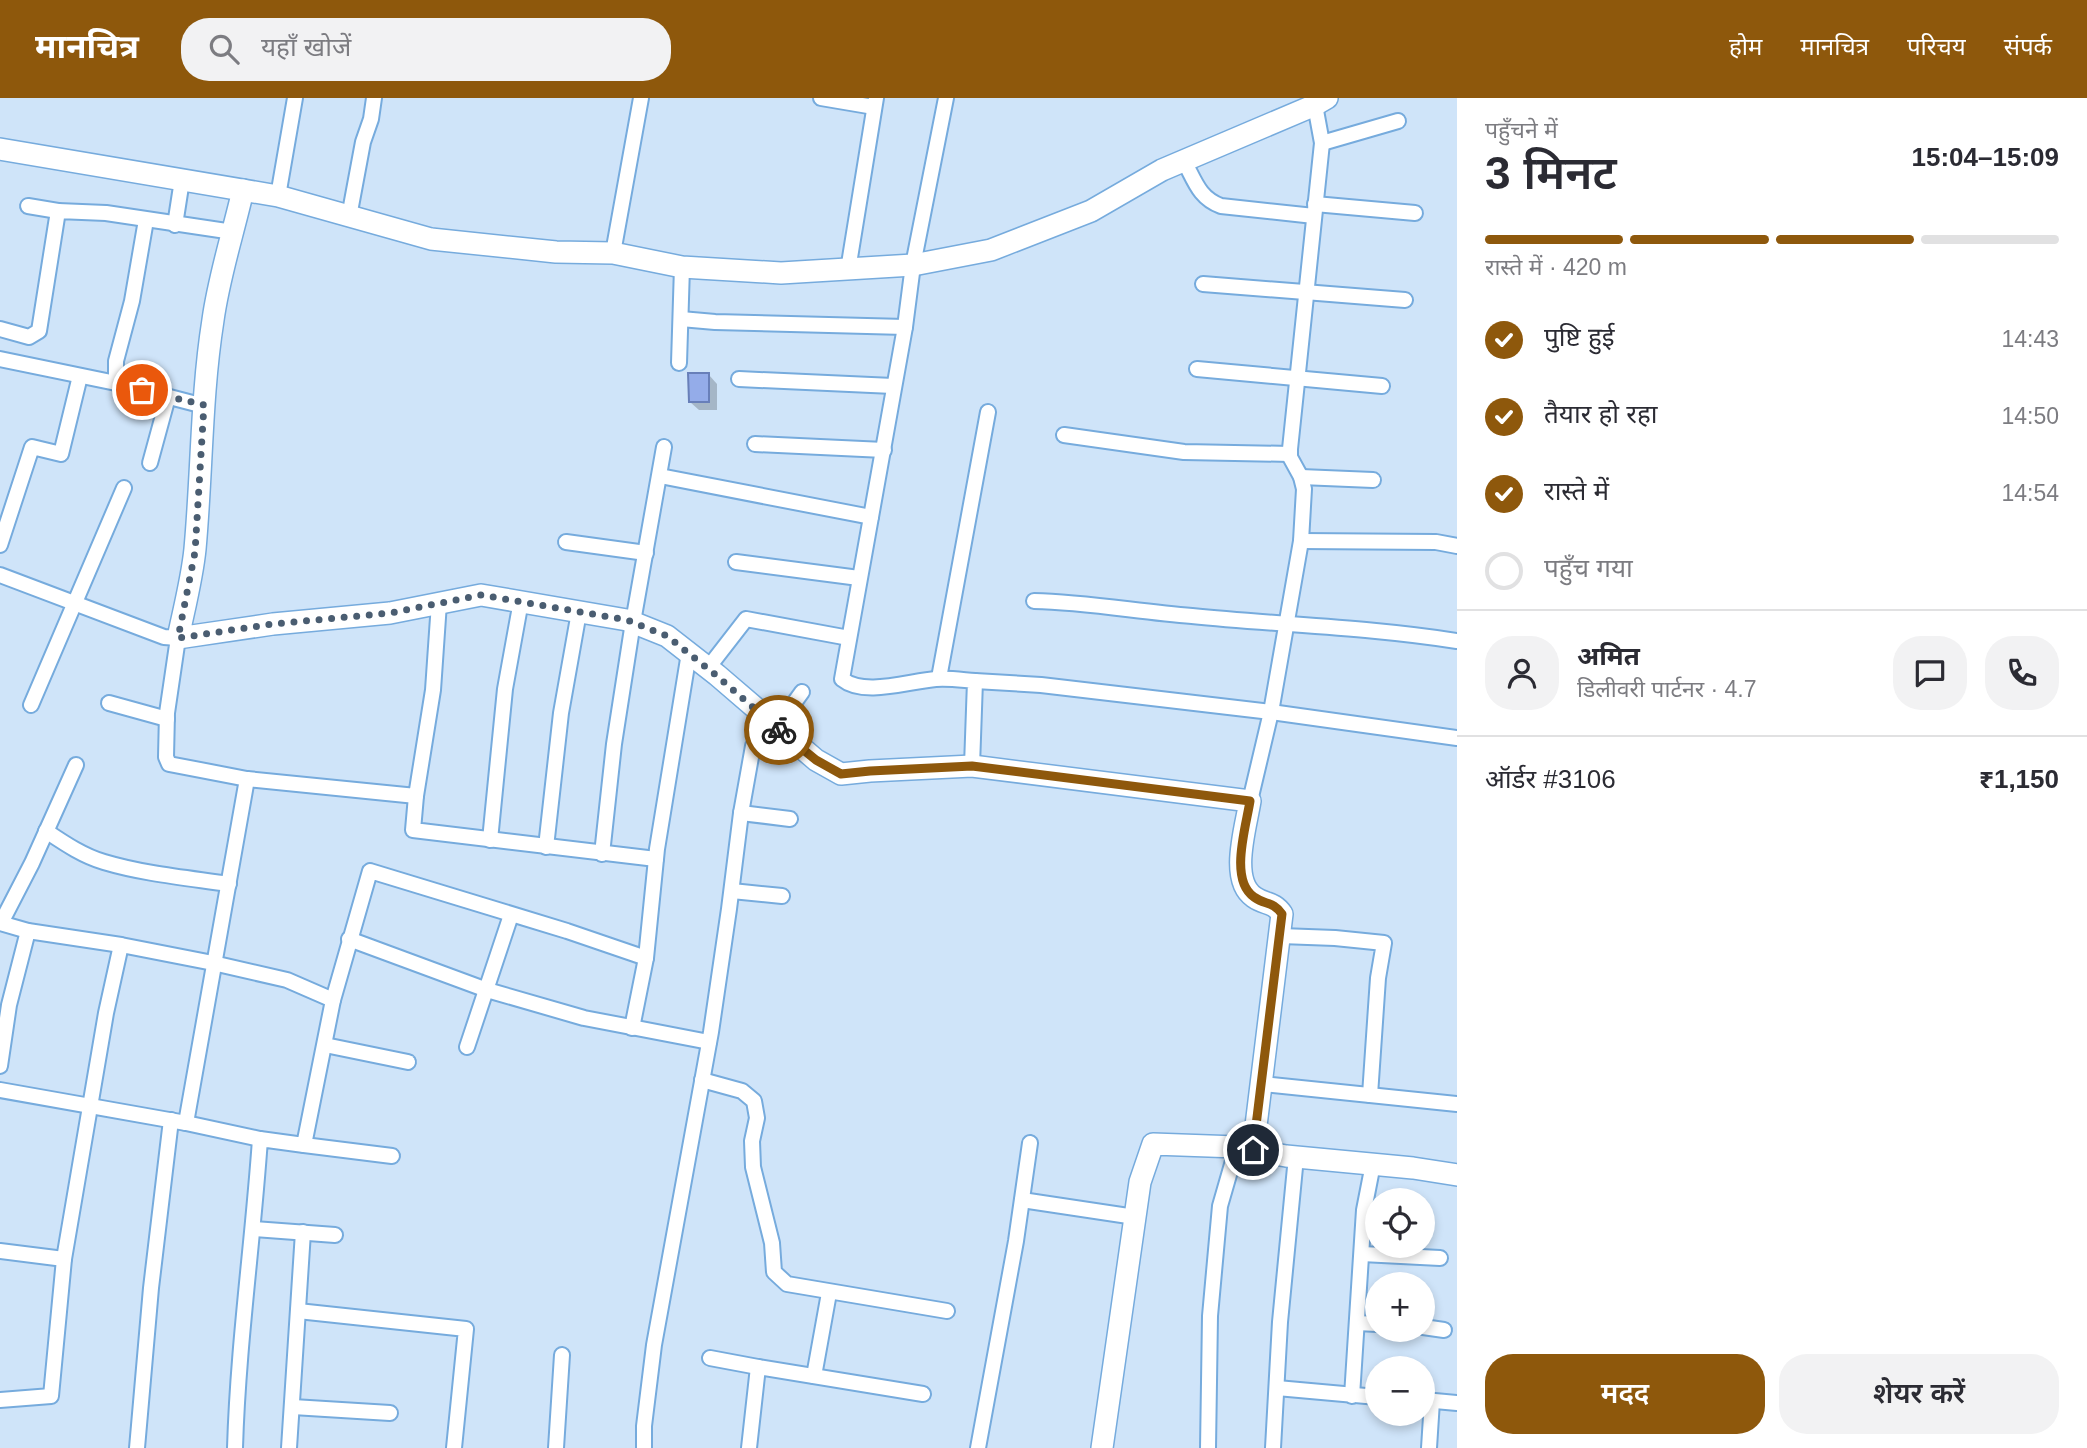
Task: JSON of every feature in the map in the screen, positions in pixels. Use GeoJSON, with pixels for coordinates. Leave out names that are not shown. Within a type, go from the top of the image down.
{"type":"FeatureCollection","features":[{"type":"Feature","properties":{"kind":"street"},"geometry":{"type":"LineString","coordinates":[[278,196],[295,98]]}},
{"type":"Feature","properties":{"kind":"street"},"geometry":{"type":"LineString","coordinates":[[349,217],[374,98]]}},
{"type":"Feature","properties":{"kind":"street"},"geometry":{"type":"LineString","coordinates":[[613,253],[641,98]]}},
{"type":"Feature","properties":{"kind":"street"},"geometry":{"type":"LineString","coordinates":[[821,98],[875,102],[848,270]]}},
{"type":"Feature","properties":{"kind":"street"},"geometry":{"type":"LineString","coordinates":[[946,98],[913,265],[884,450],[842,680],[849,685],[872,688],[939,678],[1041,685],[1271,712],[1457,738]]}},
{"type":"Feature","properties":{"kind":"street"},"geometry":{"type":"LineString","coordinates":[[0,149],[278,196],[430,239],[556,251],[613,253],[682,267],[781,273],[913,265],[990,250],[1091,211],[1162,170],[1318,100],[1322,143],[1290,454],[1304,489],[1301,541],[1271,712],[1250,801],[1240,868],[1244,886],[1254,897],[1276,905],[1282,914],[1281,936],[1273,976],[1262,1084],[1245,1149],[1220,1206],[1210,1316],[1208,1448]]}},
{"type":"Feature","properties":{"kind":"street"},"geometry":{"type":"LineString","coordinates":[[1322,143],[1398,121]]}},
{"type":"Feature","properties":{"kind":"street"},"geometry":{"type":"LineString","coordinates":[[1184,161],[1205,198],[1222,206],[1415,213]]}},
{"type":"Feature","properties":{"kind":"street"},"geometry":{"type":"LineString","coordinates":[[175,225],[182,180]]}},
{"type":"Feature","properties":{"kind":"street"},"geometry":{"type":"LineString","coordinates":[[243,190],[212,321],[195,552],[178,638],[167,719],[166,757],[169,764],[247,779],[416,796]]}},
{"type":"Feature","properties":{"kind":"street"},"geometry":{"type":"LineString","coordinates":[[28,206],[58,211],[106,213],[233,232]]}},
{"type":"Feature","properties":{"kind":"street"},"geometry":{"type":"LineString","coordinates":[[0,329],[29,337],[39,331],[58,211]]}},
{"type":"Feature","properties":{"kind":"street"},"geometry":{"type":"LineString","coordinates":[[116,383],[116,361],[132,301],[146,220]]}},
{"type":"Feature","properties":{"kind":"street"},"geometry":{"type":"LineString","coordinates":[[679,363],[682,267]]}},
{"type":"Feature","properties":{"kind":"street"},"geometry":{"type":"LineString","coordinates":[[1203,284],[1405,300]]}},
{"type":"Feature","properties":{"kind":"street"},"geometry":{"type":"LineString","coordinates":[[681,319],[905,327]]}},
{"type":"Feature","properties":{"kind":"street"},"geometry":{"type":"LineString","coordinates":[[0,359],[116,383],[204,405]]}},
{"type":"Feature","properties":{"kind":"street"},"geometry":{"type":"LineString","coordinates":[[1197,369],[1382,386]]}},
{"type":"Feature","properties":{"kind":"street"},"geometry":{"type":"LineString","coordinates":[[0,545],[32,447],[61,454],[80,376]]}},
{"type":"Feature","properties":{"kind":"street"},"geometry":{"type":"LineString","coordinates":[[739,379],[893,386]]}},
{"type":"Feature","properties":{"kind":"street"},"geometry":{"type":"LineString","coordinates":[[150,463],[168,397]]}},
{"type":"Feature","properties":{"kind":"street"},"geometry":{"type":"LineString","coordinates":[[939,678],[988,412]]}},
{"type":"Feature","properties":{"kind":"street"},"geometry":{"type":"LineString","coordinates":[[1064,435],[1184,452],[1290,454]]}},
{"type":"Feature","properties":{"kind":"street"},"geometry":{"type":"LineString","coordinates":[[755,444],[884,450]]}},
{"type":"Feature","properties":{"kind":"street"},"geometry":{"type":"LineString","coordinates":[[602,854],[614,744],[664,447]]}},
{"type":"Feature","properties":{"kind":"street"},"geometry":{"type":"LineString","coordinates":[[660,476],[871,517]]}},
{"type":"Feature","properties":{"kind":"street"},"geometry":{"type":"LineString","coordinates":[[1301,477],[1373,480]]}},
{"type":"Feature","properties":{"kind":"street"},"geometry":{"type":"LineString","coordinates":[[31,705],[124,488]]}},
{"type":"Feature","properties":{"kind":"street"},"geometry":{"type":"LineString","coordinates":[[1301,541],[1436,542],[1457,546]]}},
{"type":"Feature","properties":{"kind":"street"},"geometry":{"type":"LineString","coordinates":[[566,542],[646,553]]}},
{"type":"Feature","properties":{"kind":"street"},"geometry":{"type":"LineString","coordinates":[[737,562],[859,578]]}},
{"type":"Feature","properties":{"kind":"street"},"geometry":{"type":"LineString","coordinates":[[0,575],[164,637],[178,638],[273,624],[390,613],[481,595],[521,601],[633,622],[667,636],[816,760],[841,774],[972,766],[1250,801]]}},
{"type":"Feature","properties":{"kind":"street"},"geometry":{"type":"LineString","coordinates":[[490,840],[505,689],[521,601]]}},
{"type":"Feature","properties":{"kind":"street"},"geometry":{"type":"LineString","coordinates":[[1034,601],[1380,630],[1457,641]]}},
{"type":"Feature","properties":{"kind":"street"},"geometry":{"type":"LineString","coordinates":[[439,603],[433,690],[413,830],[656,859]]}},
{"type":"Feature","properties":{"kind":"street"},"geometry":{"type":"LineString","coordinates":[[546,847],[561,713],[579,612]]}},
{"type":"Feature","properties":{"kind":"street"},"geometry":{"type":"LineString","coordinates":[[708,668],[746,619],[849,638]]}},
{"type":"Feature","properties":{"kind":"street"},"geometry":{"type":"LineString","coordinates":[[632,1028],[646,958],[656,859],[689,653]]}},
{"type":"Feature","properties":{"kind":"street"},"geometry":{"type":"LineString","coordinates":[[972,766],[975,681]]}},
{"type":"Feature","properties":{"kind":"street"},"geometry":{"type":"LineString","coordinates":[[644,1448],[644,1426],[654,1345],[709,1042],[753,746],[802,692]]}},
{"type":"Feature","properties":{"kind":"street"},"geometry":{"type":"LineString","coordinates":[[109,703],[167,719]]}},
{"type":"Feature","properties":{"kind":"street"},"geometry":{"type":"LineString","coordinates":[[76,765],[32,863],[0,923],[28,931],[214,963],[287,980],[333,1000]]}},
{"type":"Feature","properties":{"kind":"street"},"geometry":{"type":"LineString","coordinates":[[137,1448],[151,1288],[178,1121],[214,963],[247,779]]}},
{"type":"Feature","properties":{"kind":"street"},"geometry":{"type":"LineString","coordinates":[[741,813],[790,819]]}},
{"type":"Feature","properties":{"kind":"street"},"geometry":{"type":"LineString","coordinates":[[46,831],[65,844],[102,862],[229,884]]}},
{"type":"Feature","properties":{"kind":"street"},"geometry":{"type":"LineString","coordinates":[[304,1145],[333,1000],[370,871],[646,958]]}},
{"type":"Feature","properties":{"kind":"street"},"geometry":{"type":"LineString","coordinates":[[732,891],[782,896]]}},
{"type":"Feature","properties":{"kind":"street"},"geometry":{"type":"LineString","coordinates":[[467,1047],[511,915]]}},
{"type":"Feature","properties":{"kind":"street"},"geometry":{"type":"LineString","coordinates":[[0,1066],[9,1004],[28,931]]}},
{"type":"Feature","properties":{"kind":"street"},"geometry":{"type":"LineString","coordinates":[[1281,936],[1384,943],[1378,978],[1370,1095]]}},
{"type":"Feature","properties":{"kind":"street"},"geometry":{"type":"LineString","coordinates":[[349,939],[487,989],[584,1018],[709,1042]]}},
{"type":"Feature","properties":{"kind":"street"},"geometry":{"type":"LineString","coordinates":[[0,1400],[51,1396],[64,1259],[121,945]]}},
{"type":"Feature","properties":{"kind":"street"},"geometry":{"type":"LineString","coordinates":[[325,1045],[408,1062]]}},
{"type":"Feature","properties":{"kind":"street"},"geometry":{"type":"LineString","coordinates":[[702,1080],[741,1091],[754,1101],[757,1118],[752,1141],[753,1167],[769,1232],[774,1272],[788,1284],[947,1311]]}},
{"type":"Feature","properties":{"kind":"street"},"geometry":{"type":"LineString","coordinates":[[1262,1084],[1457,1104]]}},
{"type":"Feature","properties":{"kind":"street"},"geometry":{"type":"LineString","coordinates":[[0,1090],[178,1121],[260,1139],[392,1156]]}},
{"type":"Feature","properties":{"kind":"street"},"geometry":{"type":"LineString","coordinates":[[235,1448],[243,1315],[254,1229],[260,1139]]}},
{"type":"Feature","properties":{"kind":"street"},"geometry":{"type":"LineString","coordinates":[[978,1448],[1030,1143]]}},
{"type":"Feature","properties":{"kind":"street"},"geometry":{"type":"LineString","coordinates":[[1102,1448],[1140,1181],[1153,1144],[1245,1149],[1457,1175]]}},
{"type":"Feature","properties":{"kind":"street"},"geometry":{"type":"LineString","coordinates":[[1273,1448],[1296,1157]]}},
{"type":"Feature","properties":{"kind":"street"},"geometry":{"type":"LineString","coordinates":[[1352,1396],[1364,1210],[1373,1164]]}},
{"type":"Feature","properties":{"kind":"street"},"geometry":{"type":"LineString","coordinates":[[1022,1200],[1135,1217]]}},
{"type":"Feature","properties":{"kind":"street"},"geometry":{"type":"LineString","coordinates":[[254,1229],[335,1235]]}},
{"type":"Feature","properties":{"kind":"street"},"geometry":{"type":"LineString","coordinates":[[289,1448],[303,1232]]}},
{"type":"Feature","properties":{"kind":"street"},"geometry":{"type":"LineString","coordinates":[[0,1251],[64,1259]]}},
{"type":"Feature","properties":{"kind":"street"},"geometry":{"type":"LineString","coordinates":[[1362,1254],[1440,1258]]}},
{"type":"Feature","properties":{"kind":"street"},"geometry":{"type":"LineString","coordinates":[[814,1376],[829,1293]]}},
{"type":"Feature","properties":{"kind":"street"},"geometry":{"type":"LineString","coordinates":[[298,1311],[466,1329],[454,1448]]}},
{"type":"Feature","properties":{"kind":"street"},"geometry":{"type":"LineString","coordinates":[[1357,1323],[1365,1323]]}},
{"type":"Feature","properties":{"kind":"street"},"geometry":{"type":"LineString","coordinates":[[1435,1329],[1444,1330]]}},
{"type":"Feature","properties":{"kind":"street"},"geometry":{"type":"LineString","coordinates":[[556,1448],[562,1355]]}},
{"type":"Feature","properties":{"kind":"street"},"geometry":{"type":"LineString","coordinates":[[710,1358],[923,1394]]}},
{"type":"Feature","properties":{"kind":"street"},"geometry":{"type":"LineString","coordinates":[[749,1448],[758,1367]]}},
{"type":"Feature","properties":{"kind":"street"},"geometry":{"type":"LineString","coordinates":[[1277,1388],[1365,1397]]}},
{"type":"Feature","properties":{"kind":"street"},"geometry":{"type":"LineString","coordinates":[[1435,1402],[1457,1404]]}},
{"type":"Feature","properties":{"kind":"street"},"geometry":{"type":"LineString","coordinates":[[293,1407],[390,1413]]}},
{"type":"Feature","properties":{"kind":"street"},"geometry":{"type":"LineString","coordinates":[[1429,1426],[1429,1448]]}},
{"type":"Feature","properties":{"kind":"building"},"geometry":{"type":"Polygon","coordinates":[[[688,373],[709,373],[709,402],[689,402],[688,373]]]}},
{"type":"Feature","properties":{"kind":"way so far"},"geometry":{"type":"LineString","coordinates":[[142,390],[204,405],[195,552],[178,638],[273,624],[390,613],[481,595],[521,601],[627,620],[667,636],[779,730]]}},
{"type":"Feature","properties":{"kind":"route"},"geometry":{"type":"LineString","coordinates":[[779,730],[816,760],[841,774],[972,766],[1250,801],[1240,868],[1244,886],[1254,897],[1276,905],[1282,914],[1253,1150]]}}]}
